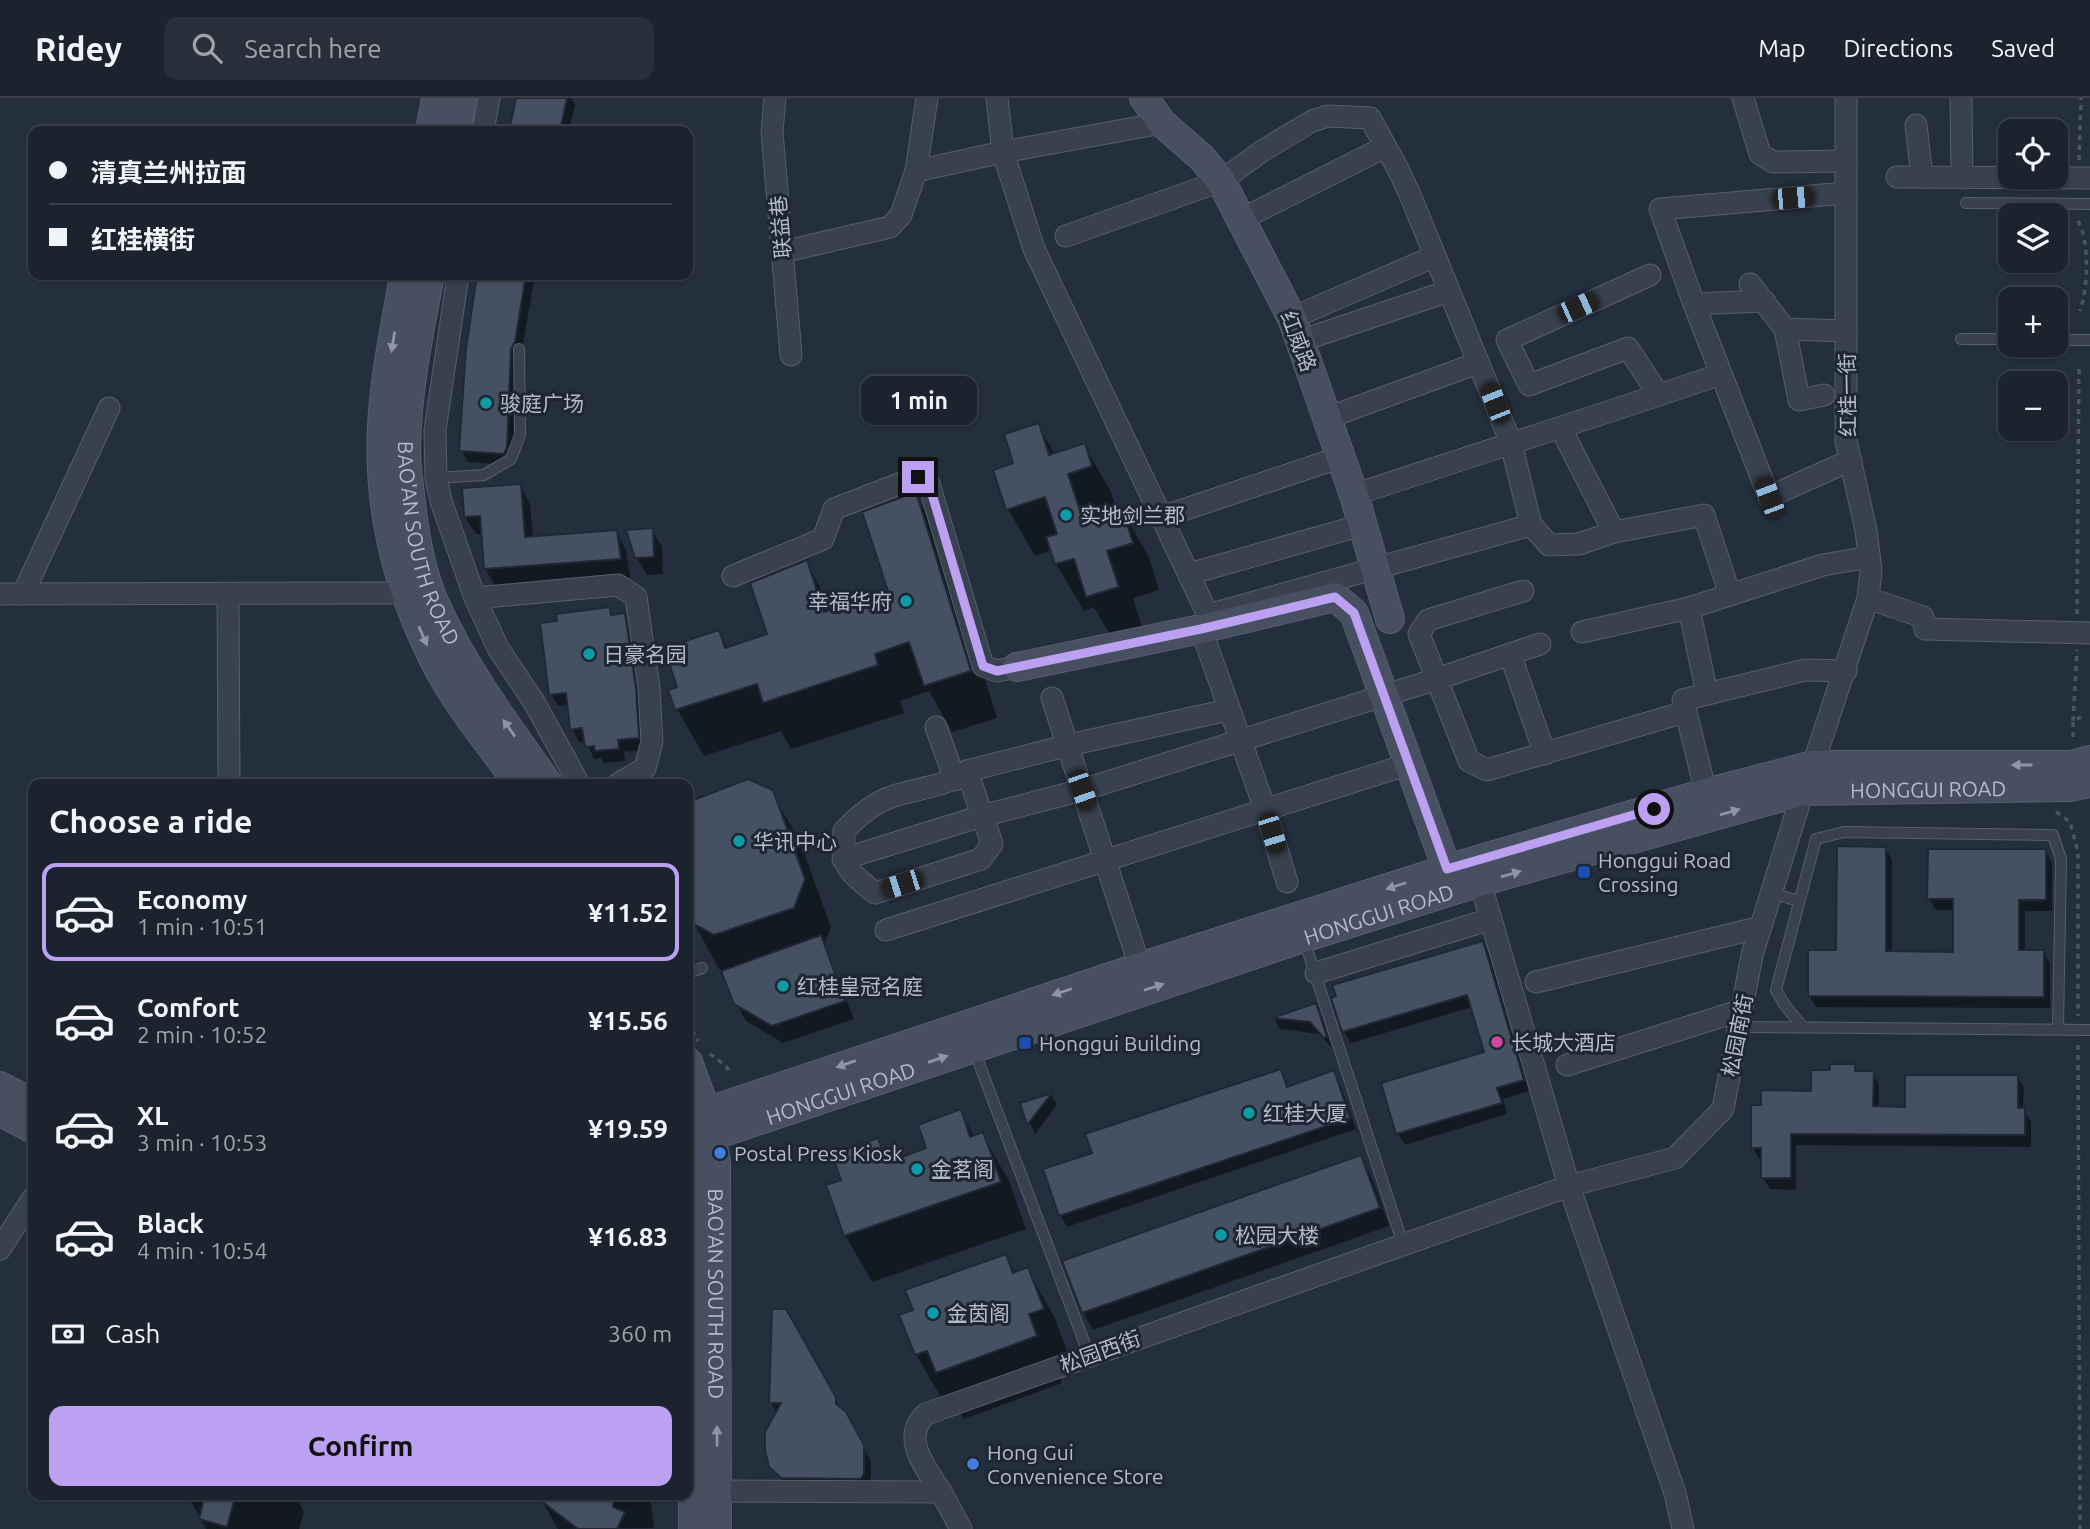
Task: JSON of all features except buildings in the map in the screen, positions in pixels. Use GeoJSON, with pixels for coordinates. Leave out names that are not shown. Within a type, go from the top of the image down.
{"type":"FeatureCollection","features":[{"type":"Feature","properties":{"kind":"street"},"geometry":{"type":"LineString","coordinates":[[431,126],[436,98]]}},
{"type":"Feature","properties":{"kind":"street"},"geometry":{"type":"LineString","coordinates":[[457,126],[462,98]]}},
{"type":"Feature","properties":{"kind":"street"},"geometry":{"type":"LineString","coordinates":[[484,126],[489,98]]}},
{"type":"Feature","properties":{"kind":"street","name":"联益巷"},"geometry":{"type":"LineString","coordinates":[[775,98],[772,132],[792,355]]}},
{"type":"Feature","properties":{"kind":"street"},"geometry":{"type":"LineString","coordinates":[[782,252],[890,227],[901,215],[916,171],[927,98]]}},
{"type":"Feature","properties":{"kind":"street"},"geometry":{"type":"LineString","coordinates":[[997,98],[1003,152],[1034,249],[1208,615],[1531,525]]}},
{"type":"Feature","properties":{"kind":"street","name":"红威路"},"geometry":{"type":"LineString","coordinates":[[1144,98],[1162,123],[1202,158],[1221,181],[1292,318],[1354,495],[1390,619]]}},
{"type":"Feature","properties":{"kind":"street"},"geometry":{"type":"LineString","coordinates":[[1743,98],[1760,154],[1773,162],[1846,161]]}},
{"type":"Feature","properties":{"kind":"street","name":"红桂一街"},"geometry":{"type":"LineString","coordinates":[[1808,778],[1846,671],[1868,598],[1869,557],[1866,530],[1846,441],[1846,98]]}},
{"type":"Feature","properties":{"kind":"street"},"geometry":{"type":"LineString","coordinates":[[1961,98],[1962,178]]}},
{"type":"Feature","properties":{"kind":"street"},"geometry":{"type":"LineString","coordinates":[[1066,236],[1221,181],[1262,151],[1312,121],[1328,116],[1370,118],[1398,169],[1511,443],[1531,525],[1549,545],[1579,544],[1614,532],[1704,515],[1730,595]]}},
{"type":"Feature","properties":{"kind":"street"},"geometry":{"type":"LineString","coordinates":[[916,171],[1162,123]]}},
{"type":"Feature","properties":{"kind":"street"},"geometry":{"type":"LineString","coordinates":[[1916,124],[1922,177]]}},
{"type":"Feature","properties":{"kind":"street"},"geometry":{"type":"LineString","coordinates":[[1242,219],[1385,147]]}},
{"type":"Feature","properties":{"kind":"street"},"geometry":{"type":"LineString","coordinates":[[1897,177],[1962,178],[2085,172]]}},
{"type":"Feature","properties":{"kind":"street"},"geometry":{"type":"LineString","coordinates":[[1846,193],[1660,209],[1769,497],[1851,460]]}},
{"type":"Feature","properties":{"kind":"street"},"geometry":{"type":"LineString","coordinates":[[1292,318],[1435,256]]}},
{"type":"Feature","properties":{"kind":"street"},"geometry":{"type":"LineString","coordinates":[[1650,275],[1507,340],[1529,385],[1628,348],[1659,396]]}},
{"type":"Feature","properties":{"kind":"street","name":"BAO'AN SOUTH ROAD"},"geometry":{"type":"LineString","coordinates":[[403,280],[386,393],[381,452],[388,526],[396,564],[405,593],[435,662],[515,779]]}},
{"type":"Feature","properties":{"kind":"street","name":"BAO'AN SOUTH ROAD"},"geometry":{"type":"LineString","coordinates":[[429,280],[410,389],[406,450],[414,529],[423,572],[435,603],[483,691],[545,779]]}},
{"type":"Feature","properties":{"kind":"street"},"geometry":{"type":"LineString","coordinates":[[457,280],[435,430],[436,478],[441,501],[475,598],[498,648],[534,702],[576,779]]}},
{"type":"Feature","properties":{"kind":"street"},"geometry":{"type":"LineString","coordinates":[[1751,284],[1785,329],[1799,400],[1824,396]]}},
{"type":"Feature","properties":{"kind":"street"},"geometry":{"type":"LineString","coordinates":[[1315,336],[1449,290]]}},
{"type":"Feature","properties":{"kind":"street"},"geometry":{"type":"LineString","coordinates":[[1694,304],[1764,301]]}},
{"type":"Feature","properties":{"kind":"street"},"geometry":{"type":"LineString","coordinates":[[1785,329],[1846,331]]}},
{"type":"Feature","properties":{"kind":"street"},"geometry":{"type":"LineString","coordinates":[[1327,418],[1478,363]]}},
{"type":"Feature","properties":{"kind":"street"},"geometry":{"type":"LineString","coordinates":[[1354,495],[1561,429],[1721,374]]}},
{"type":"Feature","properties":{"kind":"street"},"geometry":{"type":"LineString","coordinates":[[23,594],[108,408]]}},
{"type":"Feature","properties":{"kind":"street"},"geometry":{"type":"LineString","coordinates":[[1561,429],[1614,532]]}},
{"type":"Feature","properties":{"kind":"street"},"geometry":{"type":"LineString","coordinates":[[1162,517],[1341,457]]}},
{"type":"Feature","properties":{"kind":"street"},"geometry":{"type":"LineString","coordinates":[[407,466],[441,501]]}},
{"type":"Feature","properties":{"kind":"street"},"geometry":{"type":"LineString","coordinates":[[733,576],[823,539],[834,509],[918,477],[929,484],[983,666],[997,671],[1201,629],[1335,597],[1354,613],[1447,869]]}},
{"type":"Feature","properties":{"kind":"street"},"geometry":{"type":"LineString","coordinates":[[1189,574],[1362,525]]}},
{"type":"Feature","properties":{"kind":"street"},"geometry":{"type":"LineString","coordinates":[[1582,632],[1689,608],[1823,565],[1869,557]]}},
{"type":"Feature","properties":{"kind":"street"},"geometry":{"type":"LineString","coordinates":[[475,598],[618,585],[636,597],[649,688],[652,742],[645,768],[626,779]]}},
{"type":"Feature","properties":{"kind":"street"},"geometry":{"type":"LineString","coordinates":[[1523,591],[1428,620],[1419,634],[1469,761],[1487,771],[1685,712]]}},
{"type":"Feature","properties":{"kind":"street"},"geometry":{"type":"LineString","coordinates":[[0,594],[405,593]]}},
{"type":"Feature","properties":{"kind":"street"},"geometry":{"type":"LineString","coordinates":[[228,594],[229,779]]}},
{"type":"Feature","properties":{"kind":"street"},"geometry":{"type":"LineString","coordinates":[[1868,598],[1923,617],[1925,629],[2081,632]]}},
{"type":"Feature","properties":{"kind":"street"},"geometry":{"type":"LineString","coordinates":[[1689,608],[1707,694]]}},
{"type":"Feature","properties":{"kind":"street"},"geometry":{"type":"LineString","coordinates":[[1201,629],[1265,809],[1287,881]]}},
{"type":"Feature","properties":{"kind":"street"},"geometry":{"type":"LineString","coordinates":[[843,859],[1082,790],[1540,644]]}},
{"type":"Feature","properties":{"kind":"street"},"geometry":{"type":"LineString","coordinates":[[1510,654],[1545,754]]}},
{"type":"Feature","properties":{"kind":"street"},"geometry":{"type":"LineString","coordinates":[[1706,793],[1683,700],[1805,670],[1846,671]]}},
{"type":"Feature","properties":{"kind":"street"},"geometry":{"type":"LineString","coordinates":[[1052,698],[1140,967]]}},
{"type":"Feature","properties":{"kind":"street"},"geometry":{"type":"LineString","coordinates":[[936,727],[961,776],[982,817],[992,844],[981,859],[875,893],[853,875],[843,859],[844,831],[858,817],[891,797],[961,776],[1069,745],[1228,710]]}},
{"type":"Feature","properties":{"kind":"street","name":"HONGGUI ROAD"},"geometry":{"type":"LineString","coordinates":[[696,1131],[1140,967],[1447,869],[1706,793],[1808,778],[2071,765],[2090,760]]}},
{"type":"Feature","properties":{"kind":"street"},"geometry":{"type":"LineString","coordinates":[[886,930],[1409,764]]}},
{"type":"Feature","properties":{"kind":"street","name":"HONGGUI ROAD"},"geometry":{"type":"LineString","coordinates":[[696,1131],[973,1047],[1303,938],[1808,778],[2070,787],[2090,783]]}},
{"type":"Feature","properties":{"kind":"street","name":"松园南街"},"geometry":{"type":"LineString","coordinates":[[1569,1186],[1675,1158],[1723,1110],[1752,954],[1808,778]]}},
{"type":"Feature","properties":{"kind":"street"},"geometry":{"type":"LineString","coordinates":[[1480,882],[1569,1186],[1675,1493],[1683,1529]]}},
{"type":"Feature","properties":{"kind":"street"},"geometry":{"type":"LineString","coordinates":[[1316,973],[1491,919]]}},
{"type":"Feature","properties":{"kind":"street"},"geometry":{"type":"LineString","coordinates":[[1536,982],[1761,927]]}},
{"type":"Feature","properties":{"kind":"street"},"geometry":{"type":"LineString","coordinates":[[1567,1065],[1740,1018]]}},
{"type":"Feature","properties":{"kind":"street"},"geometry":{"type":"LineString","coordinates":[[0,1086],[28,1100]]}},
{"type":"Feature","properties":{"kind":"street","name":"BAO'AN SOUTH ROAD"},"geometry":{"type":"LineString","coordinates":[[693,1105],[696,1131],[693,1201]]}},
{"type":"Feature","properties":{"kind":"street"},"geometry":{"type":"LineString","coordinates":[[0,1112],[28,1126]]}},
{"type":"Feature","properties":{"kind":"street","name":"BAO'AN SOUTH ROAD"},"geometry":{"type":"LineString","coordinates":[[696,1131],[717,1198],[717,1529]]}},
{"type":"Feature","properties":{"kind":"street","name":"松园西街"},"geometry":{"type":"LineString","coordinates":[[961,1529],[916,1447],[915,1430],[926,1413],[1569,1186]]}},
{"type":"Feature","properties":{"kind":"street"},"geometry":{"type":"LineString","coordinates":[[0,1249],[28,1206]]}},
{"type":"Feature","properties":{"kind":"street"},"geometry":{"type":"LineString","coordinates":[[717,1491],[941,1492]]}},
{"type":"Feature","properties":{"kind":"street","name":"BAO'AN SOUTH ROAD"},"geometry":{"type":"LineString","coordinates":[[693,1500],[693,1529]]}},
{"type":"Feature","properties":{"kind":"lane"},"geometry":{"type":"LineString","coordinates":[[1966,203],[2090,204]]}},
{"type":"Feature","properties":{"kind":"lane"},"geometry":{"type":"LineString","coordinates":[[1961,339],[1998,339]]}},
{"type":"Feature","properties":{"kind":"lane"},"geometry":{"type":"LineString","coordinates":[[2068,340],[2090,340]]}},
{"type":"Feature","properties":{"kind":"lane"},"geometry":{"type":"LineString","coordinates":[[436,478],[484,475],[511,459],[520,435],[519,349]]}},
{"type":"Feature","properties":{"kind":"lane"},"geometry":{"type":"LineString","coordinates":[[1802,1026],[1776,990],[1816,839],[1844,832],[2053,835],[2061,859],[2058,1029]]}},
{"type":"Feature","properties":{"kind":"lane"},"geometry":{"type":"LineString","coordinates":[[1771,893],[1799,901]]}},
{"type":"Feature","properties":{"kind":"lane"},"geometry":{"type":"LineString","coordinates":[[1303,938],[1402,1244]]}},
{"type":"Feature","properties":{"kind":"lane"},"geometry":{"type":"LineString","coordinates":[[693,971],[702,968]]}},
{"type":"Feature","properties":{"kind":"lane"},"geometry":{"type":"LineString","coordinates":[[1740,1018],[1802,1026],[2090,1030]]}},
{"type":"Feature","properties":{"kind":"lane"},"geometry":{"type":"LineString","coordinates":[[973,1047],[1089,1355]]}},
{"type":"Feature","properties":{"kind":"path"},"geometry":{"type":"LineString","coordinates":[[2081,98],[2085,172]]}},
{"type":"Feature","properties":{"kind":"path"},"geometry":{"type":"LineString","coordinates":[[2078,221],[2086,233],[2085,296],[2080,311]]}},
{"type":"Feature","properties":{"kind":"path"},"geometry":{"type":"LineString","coordinates":[[2073,737],[2081,632],[2079,366]]}},
{"type":"Feature","properties":{"kind":"path"},"geometry":{"type":"LineString","coordinates":[[2073,721],[2081,717]]}},
{"type":"Feature","properties":{"kind":"path"},"geometry":{"type":"LineString","coordinates":[[2070,822],[2078,852],[2080,1529]]}},
{"type":"Feature","properties":{"kind":"place","name":"骏庭广场"},"geometry":{"type":"Point","coordinates":[486,403]}},
{"type":"Feature","properties":{"kind":"place","name":"实地剑兰郡"},"geometry":{"type":"Point","coordinates":[1066,515]}},
{"type":"Feature","properties":{"kind":"place","name":"幸福华府"},"geometry":{"type":"Point","coordinates":[906,601]}},
{"type":"Feature","properties":{"kind":"place","name":"日豪名园"},"geometry":{"type":"Point","coordinates":[589,654]}},
{"type":"Feature","properties":{"kind":"place","name":"华讯中心"},"geometry":{"type":"Point","coordinates":[739,841]}},
{"type":"Feature","properties":{"kind":"place","name":"Honggui Road Crossing"},"geometry":{"type":"Point","coordinates":[1584,872]}},
{"type":"Feature","properties":{"kind":"place","name":"红桂皇冠名庭"},"geometry":{"type":"Point","coordinates":[783,986]}},
{"type":"Feature","properties":{"kind":"place","name":"长城大酒店"},"geometry":{"type":"Point","coordinates":[1497,1042]}},
{"type":"Feature","properties":{"kind":"place","name":"Honggui Building"},"geometry":{"type":"Point","coordinates":[1025,1043]}},
{"type":"Feature","properties":{"kind":"place","name":"红桂大厦"},"geometry":{"type":"Point","coordinates":[1249,1113]}},
{"type":"Feature","properties":{"kind":"place","name":"Postal Press Kiosk"},"geometry":{"type":"Point","coordinates":[720,1153]}},
{"type":"Feature","properties":{"kind":"place","name":"金茗阁"},"geometry":{"type":"Point","coordinates":[917,1169]}},
{"type":"Feature","properties":{"kind":"place","name":"松园大楼"},"geometry":{"type":"Point","coordinates":[1221,1235]}},
{"type":"Feature","properties":{"kind":"place","name":"金茵阁"},"geometry":{"type":"Point","coordinates":[933,1313]}},
{"type":"Feature","properties":{"kind":"place","name":"Hong Gui Convenience Store"},"geometry":{"type":"Point","coordinates":[973,1464]}},
{"type":"Feature","properties":{"kind":"route"},"geometry":{"type":"LineString","coordinates":[[918,477],[929,484],[983,666],[997,671],[1201,629],[1335,597],[1354,613],[1447,869],[1654,809]]}}]}
